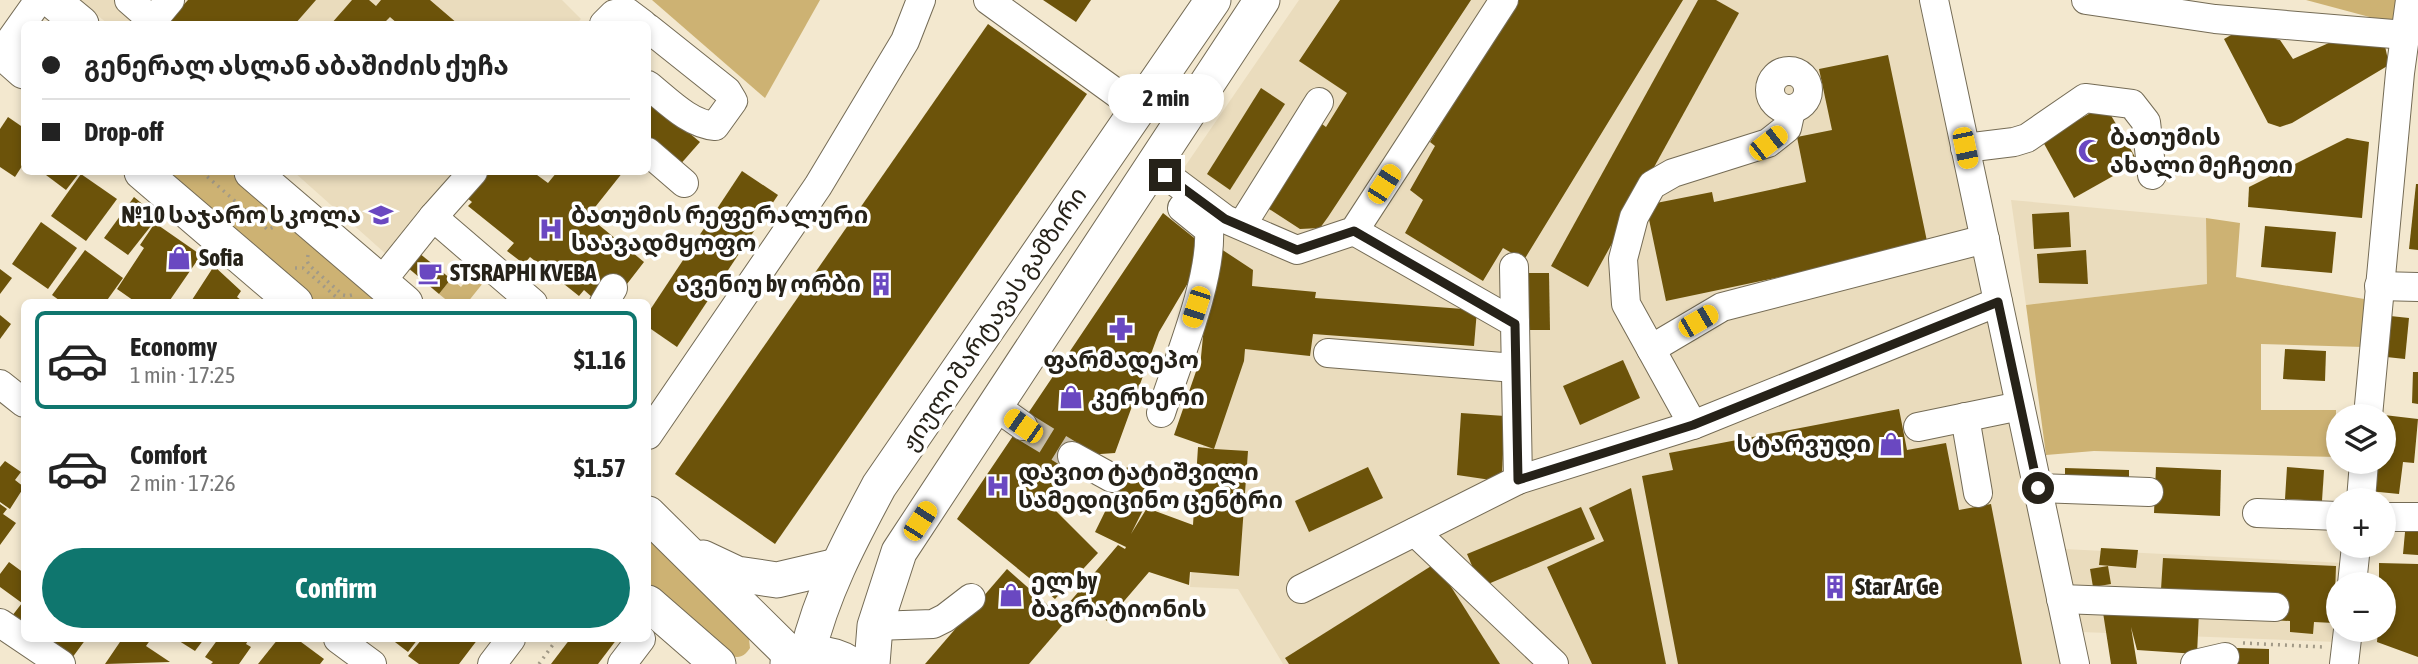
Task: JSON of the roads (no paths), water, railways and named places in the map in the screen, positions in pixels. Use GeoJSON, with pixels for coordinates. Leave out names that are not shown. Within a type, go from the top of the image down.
{"type":"FeatureCollection","features":[{"type":"Feature","properties":{"kind":"main road"},"geometry":{"type":"LineString","coordinates":[[52,0],[77,21]]}},
{"type":"Feature","properties":{"kind":"main road","name":"ჟიული შარტავას გამზირი"},"geometry":{"type":"LineString","coordinates":[[796,659],[837,566],[879,486],[1213,0]]}},
{"type":"Feature","properties":{"kind":"main road","name":"ჟიული შარტავას გამზირი"},"geometry":{"type":"LineString","coordinates":[[872,664],[875,626],[899,552],[1009,416],[1165,175],[1262,0]]}},
{"type":"Feature","properties":{"kind":"main road"},"geometry":{"type":"LineString","coordinates":[[146,175],[298,290]]}},
{"type":"Feature","properties":{"kind":"main road"},"geometry":{"type":"LineString","coordinates":[[256,175],[393,292]]}},
{"type":"Feature","properties":{"kind":"main road"},"geometry":{"type":"LineString","coordinates":[[651,517],[796,659],[832,656],[850,664]]}},
{"type":"Feature","properties":{"kind":"main road"},"geometry":{"type":"LineString","coordinates":[[673,538],[710,562],[737,574],[777,580],[837,566]]}},
{"type":"Feature","properties":{"kind":"main road"},"geometry":{"type":"LineString","coordinates":[[651,623],[714,663]]}},
{"type":"Feature","properties":{"kind":"street"},"geometry":{"type":"LineString","coordinates":[[27,21],[39,0]]}},
{"type":"Feature","properties":{"kind":"street"},"geometry":{"type":"LineString","coordinates":[[129,0],[158,15]]}},
{"type":"Feature","properties":{"kind":"street"},"geometry":{"type":"LineString","coordinates":[[651,431],[818,186],[905,41],[920,0]]}},
{"type":"Feature","properties":{"kind":"street"},"geometry":{"type":"LineString","coordinates":[[988,0],[1137,108]]}},
{"type":"Feature","properties":{"kind":"street"},"geometry":{"type":"LineString","coordinates":[[1165,175],[1225,219],[1297,250],[1354,231],[1504,0]]}},
{"type":"Feature","properties":{"kind":"street"},"geometry":{"type":"LineString","coordinates":[[1934,0],[2075,664]]}},
{"type":"Feature","properties":{"kind":"street"},"geometry":{"type":"LineString","coordinates":[[2086,0],[2216,9],[2405,36]]}},
{"type":"Feature","properties":{"kind":"street"},"geometry":{"type":"LineString","coordinates":[[2369,404],[2410,0]]}},
{"type":"Feature","properties":{"kind":"street"},"geometry":{"type":"LineString","coordinates":[[607,21],[620,12],[627,12],[639,21]]}},
{"type":"Feature","properties":{"kind":"street"},"geometry":{"type":"LineString","coordinates":[[651,30],[727,91],[733,101],[715,126],[706,125],[692,119],[651,87]]}},
{"type":"Feature","properties":{"kind":"street"},"geometry":{"type":"LineString","coordinates":[[7,57],[21,32]]}},
{"type":"Feature","properties":{"kind":"street"},"geometry":{"type":"LineString","coordinates":[[1965,148],[2027,138],[2085,98],[2132,104],[2146,122],[2152,175]]}},
{"type":"Feature","properties":{"kind":"street"},"geometry":{"type":"LineString","coordinates":[[1242,225],[1319,102]]}},
{"type":"Feature","properties":{"kind":"street"},"geometry":{"type":"LineString","coordinates":[[1693,425],[1626,304],[1623,259],[1634,217],[1652,185],[1673,173],[1768,143],[1787,128],[1791,110]]}},
{"type":"Feature","properties":{"kind":"street"},"geometry":{"type":"LineString","coordinates":[[651,155],[684,183]]}},
{"type":"Feature","properties":{"kind":"street"},"geometry":{"type":"LineString","coordinates":[[393,292],[433,217],[470,175]]}},
{"type":"Feature","properties":{"kind":"street"},"geometry":{"type":"LineString","coordinates":[[1161,413],[1196,307],[1210,248],[1209,230],[1176,203],[1165,175]]}},
{"type":"Feature","properties":{"kind":"street"},"geometry":{"type":"LineString","coordinates":[[433,217],[528,299]]}},
{"type":"Feature","properties":{"kind":"street"},"geometry":{"type":"LineString","coordinates":[[1354,231],[1515,324]]}},
{"type":"Feature","properties":{"kind":"street"},"geometry":{"type":"LineString","coordinates":[[1651,349],[1722,307],[1985,239]]}},
{"type":"Feature","properties":{"kind":"street"},"geometry":{"type":"LineString","coordinates":[[1514,267],[1518,480]]}},
{"type":"Feature","properties":{"kind":"street"},"geometry":{"type":"LineString","coordinates":[[2379,286],[2418,288]]}},
{"type":"Feature","properties":{"kind":"street"},"geometry":{"type":"LineString","coordinates":[[1301,589],[1518,480],[1693,425],[1998,302]]}},
{"type":"Feature","properties":{"kind":"street"},"geometry":{"type":"LineString","coordinates":[[1328,353],[1516,368]]}},
{"type":"Feature","properties":{"kind":"street"},"geometry":{"type":"LineString","coordinates":[[0,384],[21,401]]}},
{"type":"Feature","properties":{"kind":"street"},"geometry":{"type":"LineString","coordinates":[[1917,427],[2020,406]]}},
{"type":"Feature","properties":{"kind":"street"},"geometry":{"type":"LineString","coordinates":[[1965,417],[1978,493]]}},
{"type":"Feature","properties":{"kind":"street"},"geometry":{"type":"LineString","coordinates":[[1072,456],[1112,478]]}},
{"type":"Feature","properties":{"kind":"street"},"geometry":{"type":"LineString","coordinates":[[2038,488],[2149,492]]}},
{"type":"Feature","properties":{"kind":"street"},"geometry":{"type":"LineString","coordinates":[[2257,513],[2326,516]]}},
{"type":"Feature","properties":{"kind":"street"},"geometry":{"type":"LineString","coordinates":[[2396,517],[2418,517]]}},
{"type":"Feature","properties":{"kind":"street"},"geometry":{"type":"LineString","coordinates":[[1415,532],[1554,664]]}},
{"type":"Feature","properties":{"kind":"street"},"geometry":{"type":"LineString","coordinates":[[875,626],[933,624],[971,598]]}},
{"type":"Feature","properties":{"kind":"street"},"geometry":{"type":"LineString","coordinates":[[2061,599],[2275,607]]}},
{"type":"Feature","properties":{"kind":"street"},"geometry":{"type":"LineString","coordinates":[[0,623],[21,637]]}},
{"type":"Feature","properties":{"kind":"street"},"geometry":{"type":"LineString","coordinates":[[28,642],[61,664]]}},
{"type":"Feature","properties":{"kind":"street"},"geometry":{"type":"LineString","coordinates":[[342,642],[372,664]]}},
{"type":"Feature","properties":{"kind":"street"},"geometry":{"type":"LineString","coordinates":[[492,664],[509,642]]}},
{"type":"Feature","properties":{"kind":"street"},"geometry":{"type":"LineString","coordinates":[[622,664],[636,642]]}},
{"type":"Feature","properties":{"kind":"street"},"geometry":{"type":"LineString","coordinates":[[2195,664],[2225,657]]}},
{"type":"Feature","properties":{"kind":"tunnel"},"geometry":{"type":"LineString","coordinates":[[1023,426],[1072,456]]}},
{"type":"Feature","properties":{"kind":"place","name":"ბათუმის ახალი მეჩეთი"},"geometry":{"type":"Point","coordinates":[2090,151]}},
{"type":"Feature","properties":{"kind":"place","name":"№10 საჯარო სკოლა"},"geometry":{"type":"Point","coordinates":[381,215]}},
{"type":"Feature","properties":{"kind":"place","name":"ბათუმის რეფერალური საავადმყოფო"},"geometry":{"type":"Point","coordinates":[551,229]}},
{"type":"Feature","properties":{"kind":"place","name":"Sofia"},"geometry":{"type":"Point","coordinates":[179,258]}},
{"type":"Feature","properties":{"kind":"place","name":"STSRAPHI KVEBA"},"geometry":{"type":"Point","coordinates":[430,273]}},
{"type":"Feature","properties":{"kind":"place","name":"ავენიუ by ორბი"},"geometry":{"type":"Point","coordinates":[881,284]}},
{"type":"Feature","properties":{"kind":"place","name":"ფარმადეპო"},"geometry":{"type":"Point","coordinates":[1121,329]}},
{"type":"Feature","properties":{"kind":"place","name":"კერხერი"},"geometry":{"type":"Point","coordinates":[1071,397]}},
{"type":"Feature","properties":{"kind":"place","name":"სტარვუდი"},"geometry":{"type":"Point","coordinates":[1891,444]}},
{"type":"Feature","properties":{"kind":"place","name":"დავით ტატიშვილი სამედიცინო ცენტრი"},"geometry":{"type":"Point","coordinates":[998,486]}},
{"type":"Feature","properties":{"kind":"place","name":"Star Ar Ge"},"geometry":{"type":"Point","coordinates":[1835,587]}},
{"type":"Feature","properties":{"kind":"place","name":"ელ by ბაგრატიონის"},"geometry":{"type":"Point","coordinates":[1011,595]}}]}
